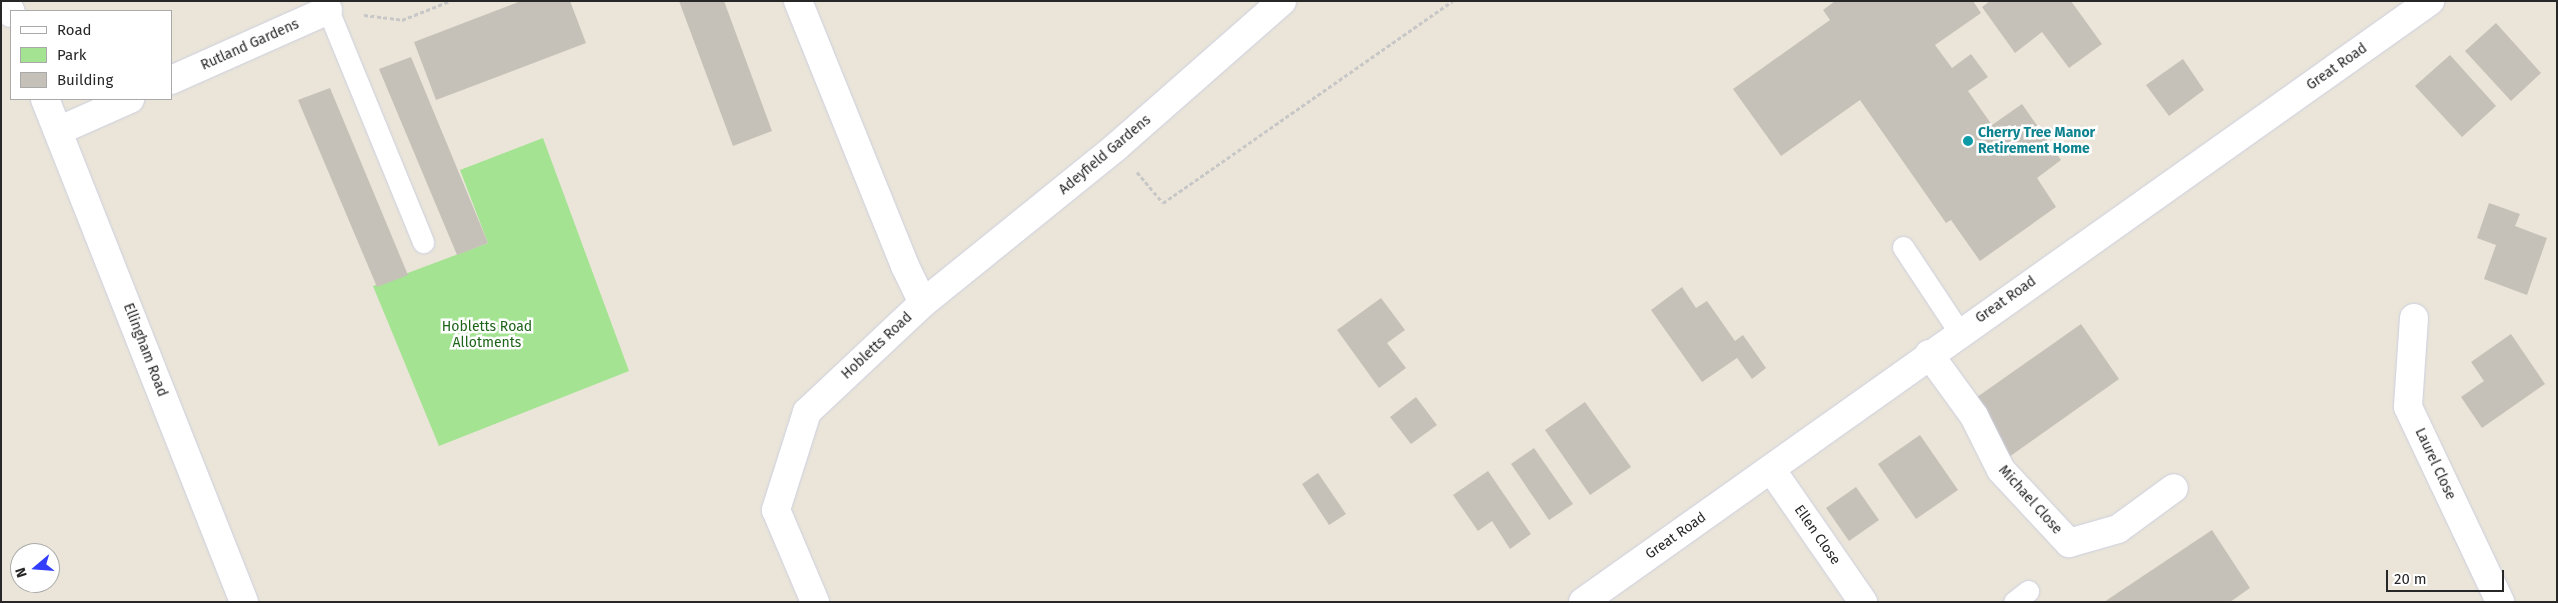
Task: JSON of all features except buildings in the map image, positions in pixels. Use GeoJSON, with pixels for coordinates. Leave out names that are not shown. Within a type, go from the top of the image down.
{"type":"FeatureCollection","features":[{"type":"Feature","properties":{"kind":"street","name":"Hobletts Road"},"geometry":{"type":"LineString","coordinates":[[798,1],[905,266],[923,303],[807,412],[776,510],[815,602]]}},
{"type":"Feature","properties":{"kind":"street","name":"Adeyfield Gardens"},"geometry":{"type":"LineString","coordinates":[[923,303],[1116,147],[1282,1]]}},
{"type":"Feature","properties":{"kind":"street","name":"Great Road"},"geometry":{"type":"LineString","coordinates":[[1583,602],[1929,354],[2430,1]]}},
{"type":"Feature","properties":{"kind":"street","name":"Rutland Gardens"},"geometry":{"type":"LineString","coordinates":[[172,80],[328,10]]}},
{"type":"Feature","properties":{"kind":"street","name":"Ellingham Road"},"geometry":{"type":"LineString","coordinates":[[45,100],[244,602]]}},
{"type":"Feature","properties":{"kind":"street"},"geometry":{"type":"LineString","coordinates":[[58,131],[128,100]]}},
{"type":"Feature","properties":{"kind":"street","name":"Laurel Close"},"geometry":{"type":"LineString","coordinates":[[2414,318],[2408,407],[2500,602]]}},
{"type":"Feature","properties":{"kind":"street","name":"Michael Close"},"geometry":{"type":"LineString","coordinates":[[1929,354],[1974,416],[2001,470],[2069,543],[2118,528],[2174,488]]}},
{"type":"Feature","properties":{"kind":"street","name":"Ellen Close"},"geometry":{"type":"LineString","coordinates":[[1771,469],[1864,602]]}},
{"type":"Feature","properties":{"kind":"lane"},"geometry":{"type":"LineString","coordinates":[[328,10],[423,242]]}},
{"type":"Feature","properties":{"kind":"lane"},"geometry":{"type":"LineString","coordinates":[[1903,247],[1960,333]]}},
{"type":"Feature","properties":{"kind":"path"},"geometry":{"type":"LineString","coordinates":[[328,10],[402,20],[450,1]]}},
{"type":"Feature","properties":{"kind":"path"},"geometry":{"type":"LineString","coordinates":[[1116,147],[1163,203],[1453,1]]}},
{"type":"Feature","properties":{"kind":"green space","name":"Hobletts Road Allotments"},"geometry":{"type":"Polygon","coordinates":[[[543,138],[629,371],[439,446],[373,286],[488,243],[460,170],[543,138]]]}},
{"type":"Feature","properties":{"kind":"place","name":"Cherry Tree Manor Retirement Home"},"geometry":{"type":"Point","coordinates":[1968,141]}}]}
